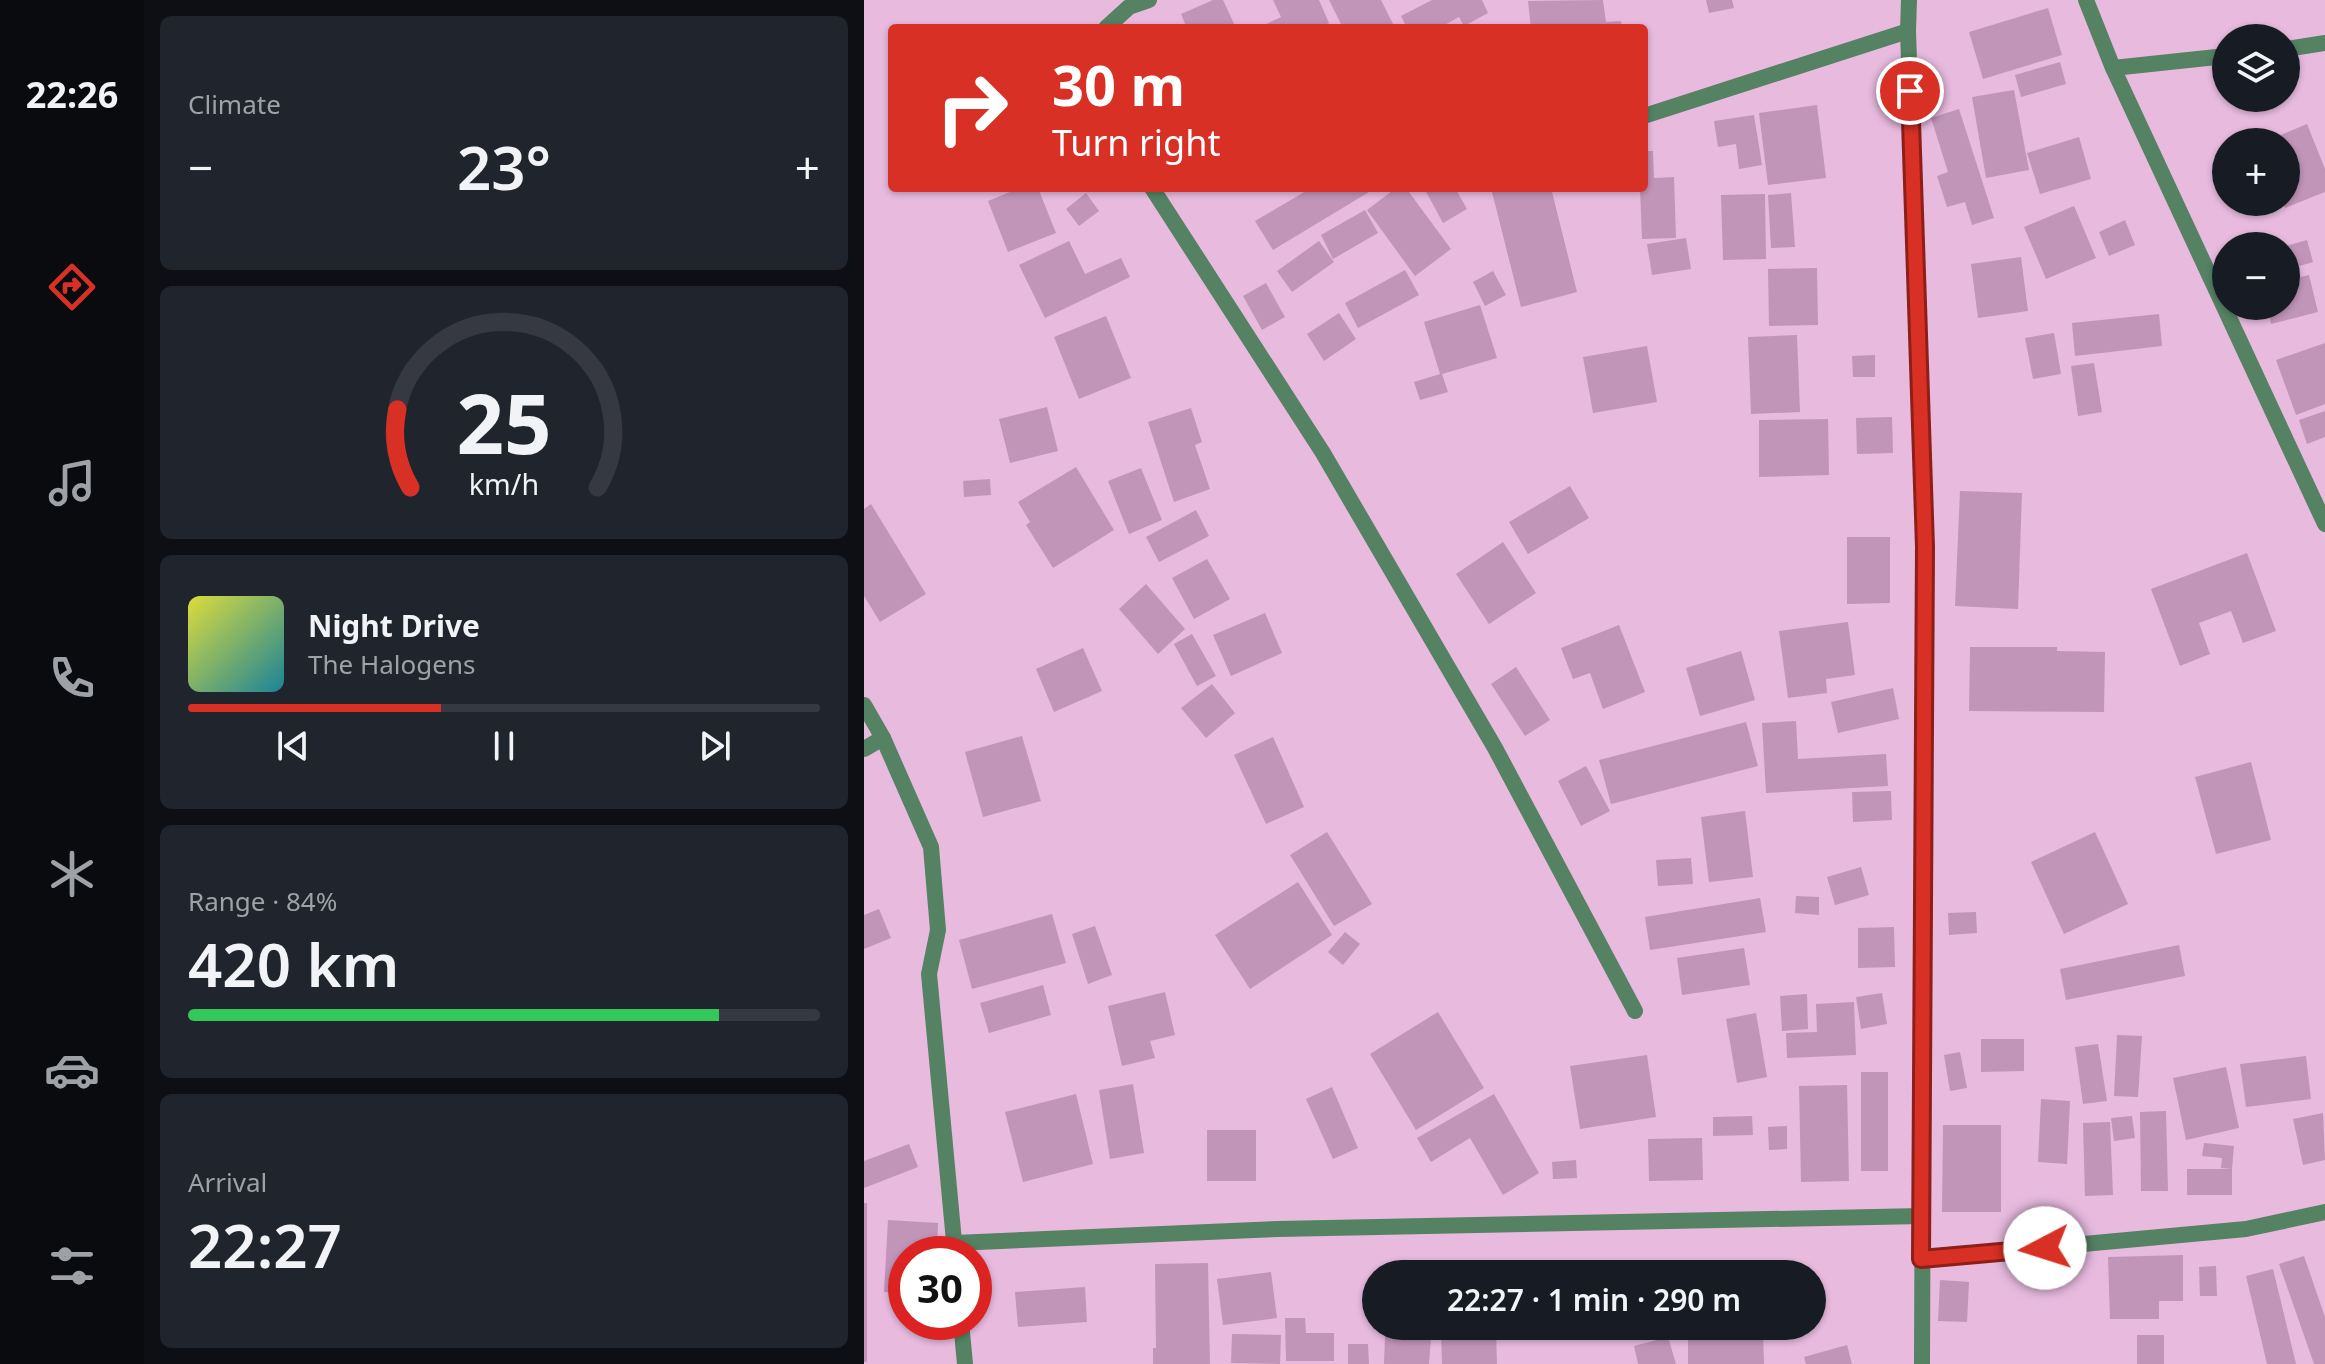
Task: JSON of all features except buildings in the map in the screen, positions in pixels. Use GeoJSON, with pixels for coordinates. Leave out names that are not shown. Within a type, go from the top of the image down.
{"type":"FeatureCollection","features":[{"type":"Feature","properties":{"kind":"street"},"geometry":{"type":"LineString","coordinates":[[1110,24],[1129,7],[1149,0]]}},
{"type":"Feature","properties":{"kind":"street"},"geometry":{"type":"LineString","coordinates":[[1909,0],[1925,547],[1922,1364]]}},
{"type":"Feature","properties":{"kind":"street"},"geometry":{"type":"LineString","coordinates":[[2086,0],[2113,68],[2325,524]]}},
{"type":"Feature","properties":{"kind":"street"},"geometry":{"type":"LineString","coordinates":[[1648,115],[1908,31]]}},
{"type":"Feature","properties":{"kind":"street"},"geometry":{"type":"LineString","coordinates":[[2300,47],[2325,43]]}},
{"type":"Feature","properties":{"kind":"street"},"geometry":{"type":"LineString","coordinates":[[2113,68],[2212,57]]}},
{"type":"Feature","properties":{"kind":"street"},"geometry":{"type":"LineString","coordinates":[[1155,192],[1323,453],[1495,748],[1635,1011]]}},
{"type":"Feature","properties":{"kind":"street"},"geometry":{"type":"LineString","coordinates":[[864,705],[883,738],[931,847],[938,930],[929,974],[954,1236]]}},
{"type":"Feature","properties":{"kind":"street"},"geometry":{"type":"LineString","coordinates":[[864,749],[883,738]]}},
{"type":"Feature","properties":{"kind":"street"},"geometry":{"type":"LineString","coordinates":[[1921,1259],[2246,1229],[2325,1212]]}},
{"type":"Feature","properties":{"kind":"street"},"geometry":{"type":"LineString","coordinates":[[992,1247],[1278,1229],[1922,1216]]}},
{"type":"Feature","properties":{"kind":"street"},"geometry":{"type":"LineString","coordinates":[[963,1340],[965,1364]]}},
{"type":"Feature","properties":{"kind":"route"},"geometry":{"type":"LineString","coordinates":[[1910,91],[1925,547],[1921,1259],[2045,1248]]}}]}
